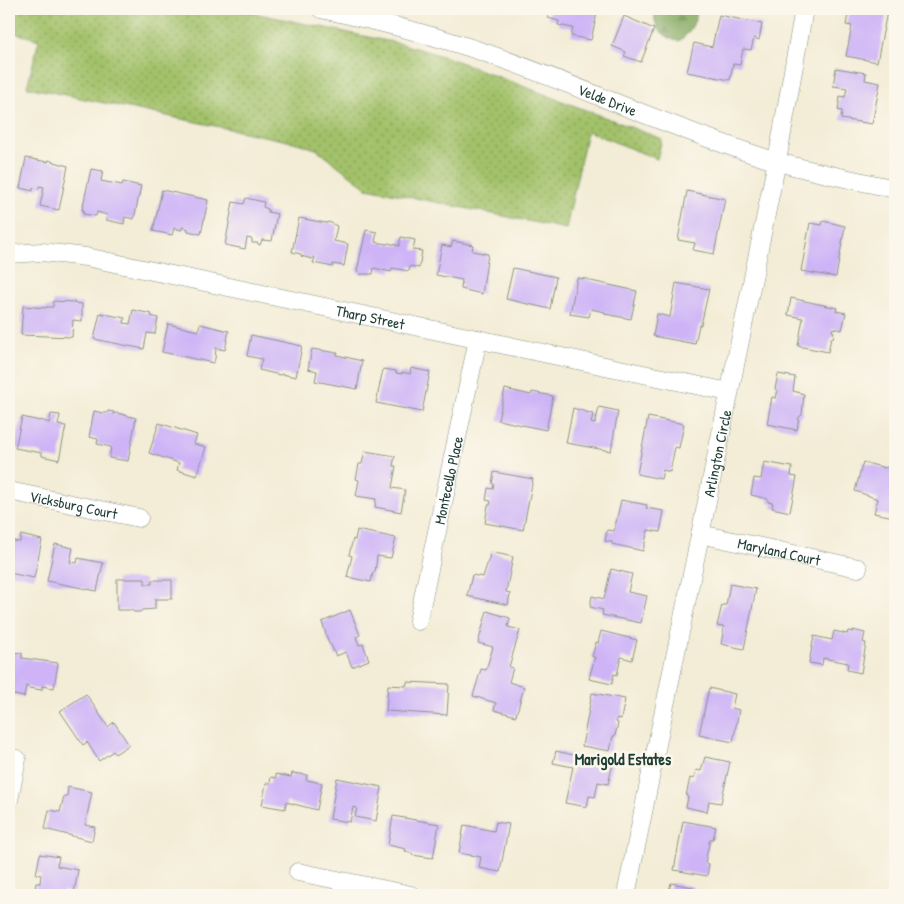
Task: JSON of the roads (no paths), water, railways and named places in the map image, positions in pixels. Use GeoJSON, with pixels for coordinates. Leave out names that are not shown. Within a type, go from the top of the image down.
{"type":"FeatureCollection","features":[{"type":"Feature","properties":{"kind":"street","name":"Velde Drive"},"geometry":{"type":"LineString","coordinates":[[321,9],[403,28],[463,46],[686,130],[777,161],[829,175],[895,189]]}},
{"type":"Feature","properties":{"kind":"street","name":"Arlington Circle"},"geometry":{"type":"LineString","coordinates":[[626,895],[777,161],[804,9]]}},
{"type":"Feature","properties":{"kind":"street","name":"Tharp Street"},"geometry":{"type":"LineString","coordinates":[[9,254],[42,252],[86,257],[729,392]]}},
{"type":"Feature","properties":{"kind":"street","name":"Montecello Place"},"geometry":{"type":"LineString","coordinates":[[418,621],[478,339]]}},
{"type":"Feature","properties":{"kind":"street","name":"Vicksburg Court"},"geometry":{"type":"LineString","coordinates":[[9,491],[139,518]]}},
{"type":"Feature","properties":{"kind":"street","name":"Maryland Court"},"geometry":{"type":"LineString","coordinates":[[700,534],[858,568]]}},
{"type":"Feature","properties":{"kind":"street"},"geometry":{"type":"LineString","coordinates":[[9,800],[17,759]]}},
{"type":"Feature","properties":{"kind":"street"},"geometry":{"type":"LineString","coordinates":[[298,872],[411,895]]}},
{"type":"Feature","properties":{"kind":"district","name":"Marigold Estates"},"geometry":{"type":"Point","coordinates":[623,759]}}]}
